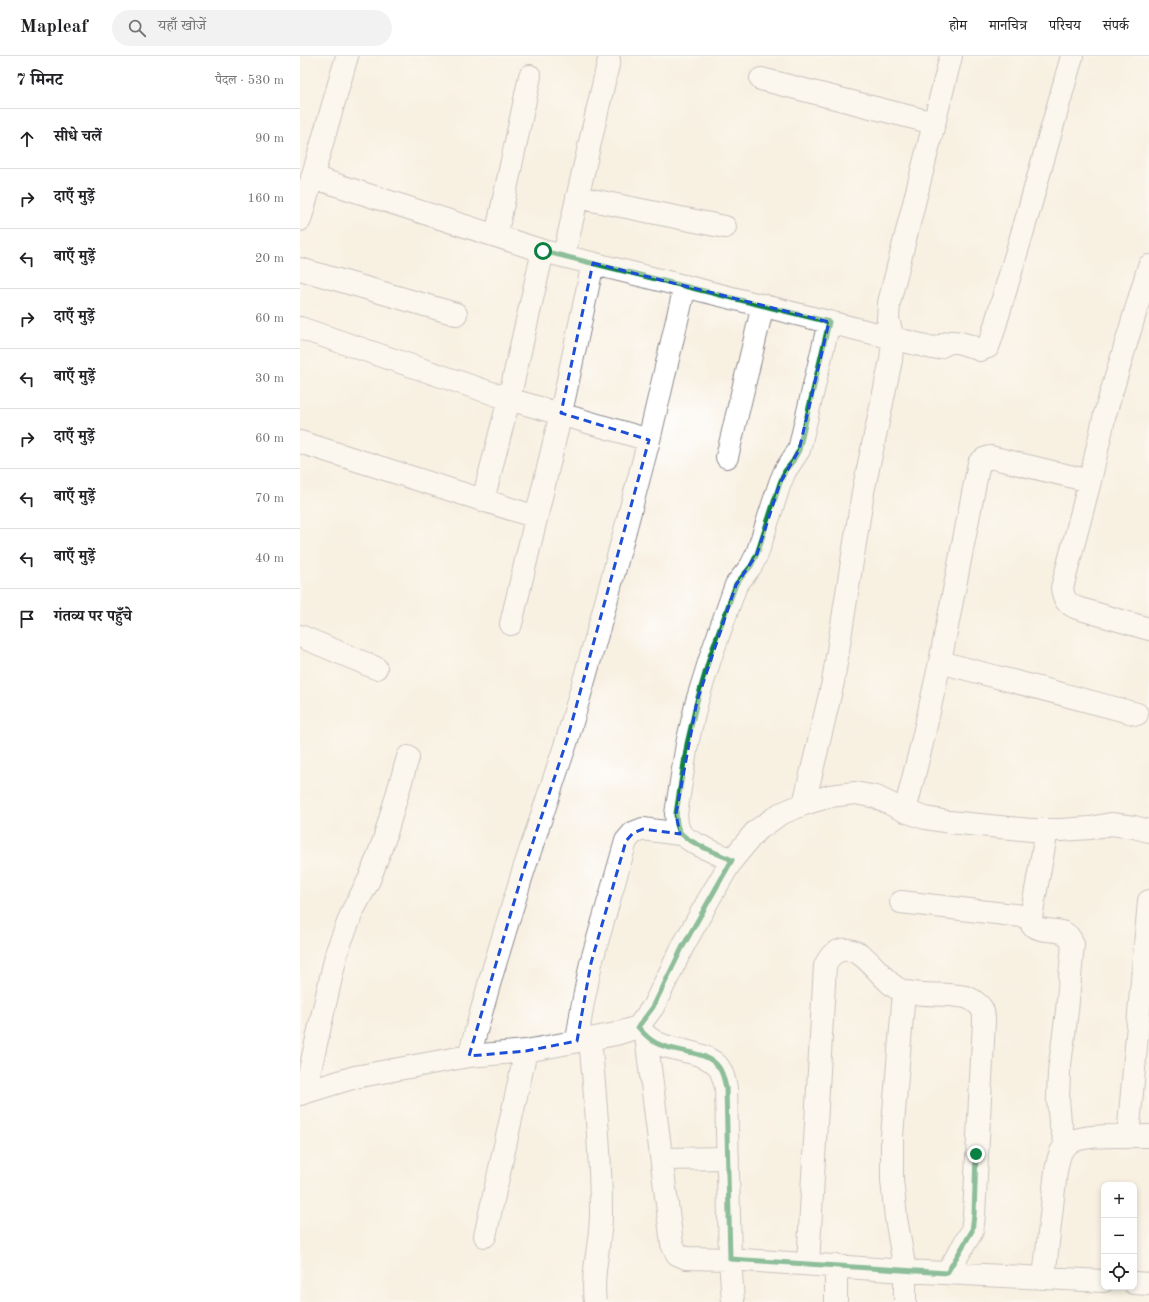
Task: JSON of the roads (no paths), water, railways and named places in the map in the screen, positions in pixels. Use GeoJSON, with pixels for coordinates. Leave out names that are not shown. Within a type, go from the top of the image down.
{"type":"FeatureCollection","features":[{"type":"Feature","properties":{"kind":"street"},"geometry":{"type":"LineString","coordinates":[[300,220],[347,56]]}},
{"type":"Feature","properties":{"kind":"street"},"geometry":{"type":"LineString","coordinates":[[804,804],[833,682],[863,492],[891,360],[893,338],[888,319],[889,303],[951,56]]}},
{"type":"Feature","properties":{"kind":"street"},"geometry":{"type":"LineString","coordinates":[[312,177],[553,253],[933,348],[943,346],[950,342],[955,342],[980,350],[988,346],[1010,277],[1072,56]]}},
{"type":"Feature","properties":{"kind":"street"},"geometry":{"type":"LineString","coordinates":[[483,500],[509,399],[553,253],[577,197],[609,60]]}},
{"type":"Feature","properties":{"kind":"street"},"geometry":{"type":"LineString","coordinates":[[496,236],[530,76]]}},
{"type":"Feature","properties":{"kind":"street"},"geometry":{"type":"LineString","coordinates":[[761,79],[934,123]]}},
{"type":"Feature","properties":{"kind":"street"},"geometry":{"type":"LineString","coordinates":[[577,197],[725,227]]}},
{"type":"Feature","properties":{"kind":"street"},"geometry":{"type":"LineString","coordinates":[[511,624],[561,413],[593,263]]}},
{"type":"Feature","properties":{"kind":"street"},"geometry":{"type":"LineString","coordinates":[[1149,266],[1105,414],[1090,481],[1062,588],[1064,598],[1069,605],[1149,629]]}},
{"type":"Feature","properties":{"kind":"street"},"geometry":{"type":"LineString","coordinates":[[300,269],[456,314]]}},
{"type":"Feature","properties":{"kind":"street"},"geometry":{"type":"LineString","coordinates":[[469,1056],[522,875],[567,740],[602,617],[649,440],[685,286]]}},
{"type":"Feature","properties":{"kind":"street"},"geometry":{"type":"LineString","coordinates":[[727,457],[763,305]]}},
{"type":"Feature","properties":{"kind":"street"},"geometry":{"type":"LineString","coordinates":[[732,860],[687,840],[680,834],[677,826],[676,814],[687,744],[710,656],[736,584],[751,566],[757,554],[780,483],[785,471],[799,450],[829,322]]}},
{"type":"Feature","properties":{"kind":"street"},"geometry":{"type":"LineString","coordinates":[[300,328],[509,399],[649,440]]}},
{"type":"Feature","properties":{"kind":"street"},"geometry":{"type":"LineString","coordinates":[[300,442],[536,517]]}},
{"type":"Feature","properties":{"kind":"street"},"geometry":{"type":"LineString","coordinates":[[905,811],[940,662],[979,464],[984,459],[990,457],[1090,481]]}},
{"type":"Feature","properties":{"kind":"street"},"geometry":{"type":"LineString","coordinates":[[300,636],[376,668]]}},
{"type":"Feature","properties":{"kind":"street"},"geometry":{"type":"LineString","coordinates":[[940,662],[1137,714]]}},
{"type":"Feature","properties":{"kind":"street"},"geometry":{"type":"LineString","coordinates":[[302,1093],[337,951],[353,910],[369,880],[384,840],[408,757]]}},
{"type":"Feature","properties":{"kind":"street"},"geometry":{"type":"LineString","coordinates":[[1101,1281],[905,1271],[836,1265],[730,1259],[686,1258],[677,1254],[672,1244],[662,1159],[642,1032],[682,948],[732,860],[756,831],[780,814],[804,804],[830,796],[855,793],[876,798],[925,818],[949,822],[1031,830],[1090,828],[1112,824],[1149,831]]}},
{"type":"Feature","properties":{"kind":"street"},"geometry":{"type":"LineString","coordinates":[[595,1302],[594,1295],[601,1209],[600,1148],[583,1040],[582,1008],[591,963],[626,841],[633,833],[643,829],[680,834]]}},
{"type":"Feature","properties":{"kind":"street"},"geometry":{"type":"LineString","coordinates":[[1047,830],[1031,917],[1032,925],[1038,930],[1063,932],[1070,936],[1073,944],[1068,1011],[1059,1072],[1058,1099],[1060,1122],[1066,1145]]}},
{"type":"Feature","properties":{"kind":"street"},"geometry":{"type":"LineString","coordinates":[[1128,1137],[1149,901]]}},
{"type":"Feature","properties":{"kind":"street"},"geometry":{"type":"LineString","coordinates":[[901,902],[1031,917]]}},
{"type":"Feature","properties":{"kind":"street"},"geometry":{"type":"LineString","coordinates":[[808,1264],[825,966],[829,956],[838,951],[850,949],[861,955],[892,984],[904,992],[967,997],[975,1001],[983,1010],[984,1022],[972,1231],[947,1273]]}},
{"type":"Feature","properties":{"kind":"street"},"geometry":{"type":"LineString","coordinates":[[904,992],[892,1136],[892,1180],[896,1218],[905,1271],[905,1302]]}},
{"type":"Feature","properties":{"kind":"street"},"geometry":{"type":"LineString","coordinates":[[302,1093],[355,1077],[469,1056],[526,1051],[616,1034],[642,1032],[657,1044],[700,1055],[715,1063],[722,1073],[726,1088],[730,1259],[733,1302]]}},
{"type":"Feature","properties":{"kind":"street"},"geometry":{"type":"LineString","coordinates":[[485,1236],[526,1051]]}},
{"type":"Feature","properties":{"kind":"street"},"geometry":{"type":"LineString","coordinates":[[1044,1278],[1056,1171],[1059,1156],[1066,1145],[1079,1139],[1092,1136],[1149,1136]]}},
{"type":"Feature","properties":{"kind":"street"},"geometry":{"type":"LineString","coordinates":[[662,1159],[728,1158]]}},
{"type":"Feature","properties":{"kind":"street"},"geometry":{"type":"LineString","coordinates":[[836,1265],[836,1302]]}},
{"type":"Feature","properties":{"kind":"street"},"geometry":{"type":"LineString","coordinates":[[1137,1283],[1149,1284]]}}]}
